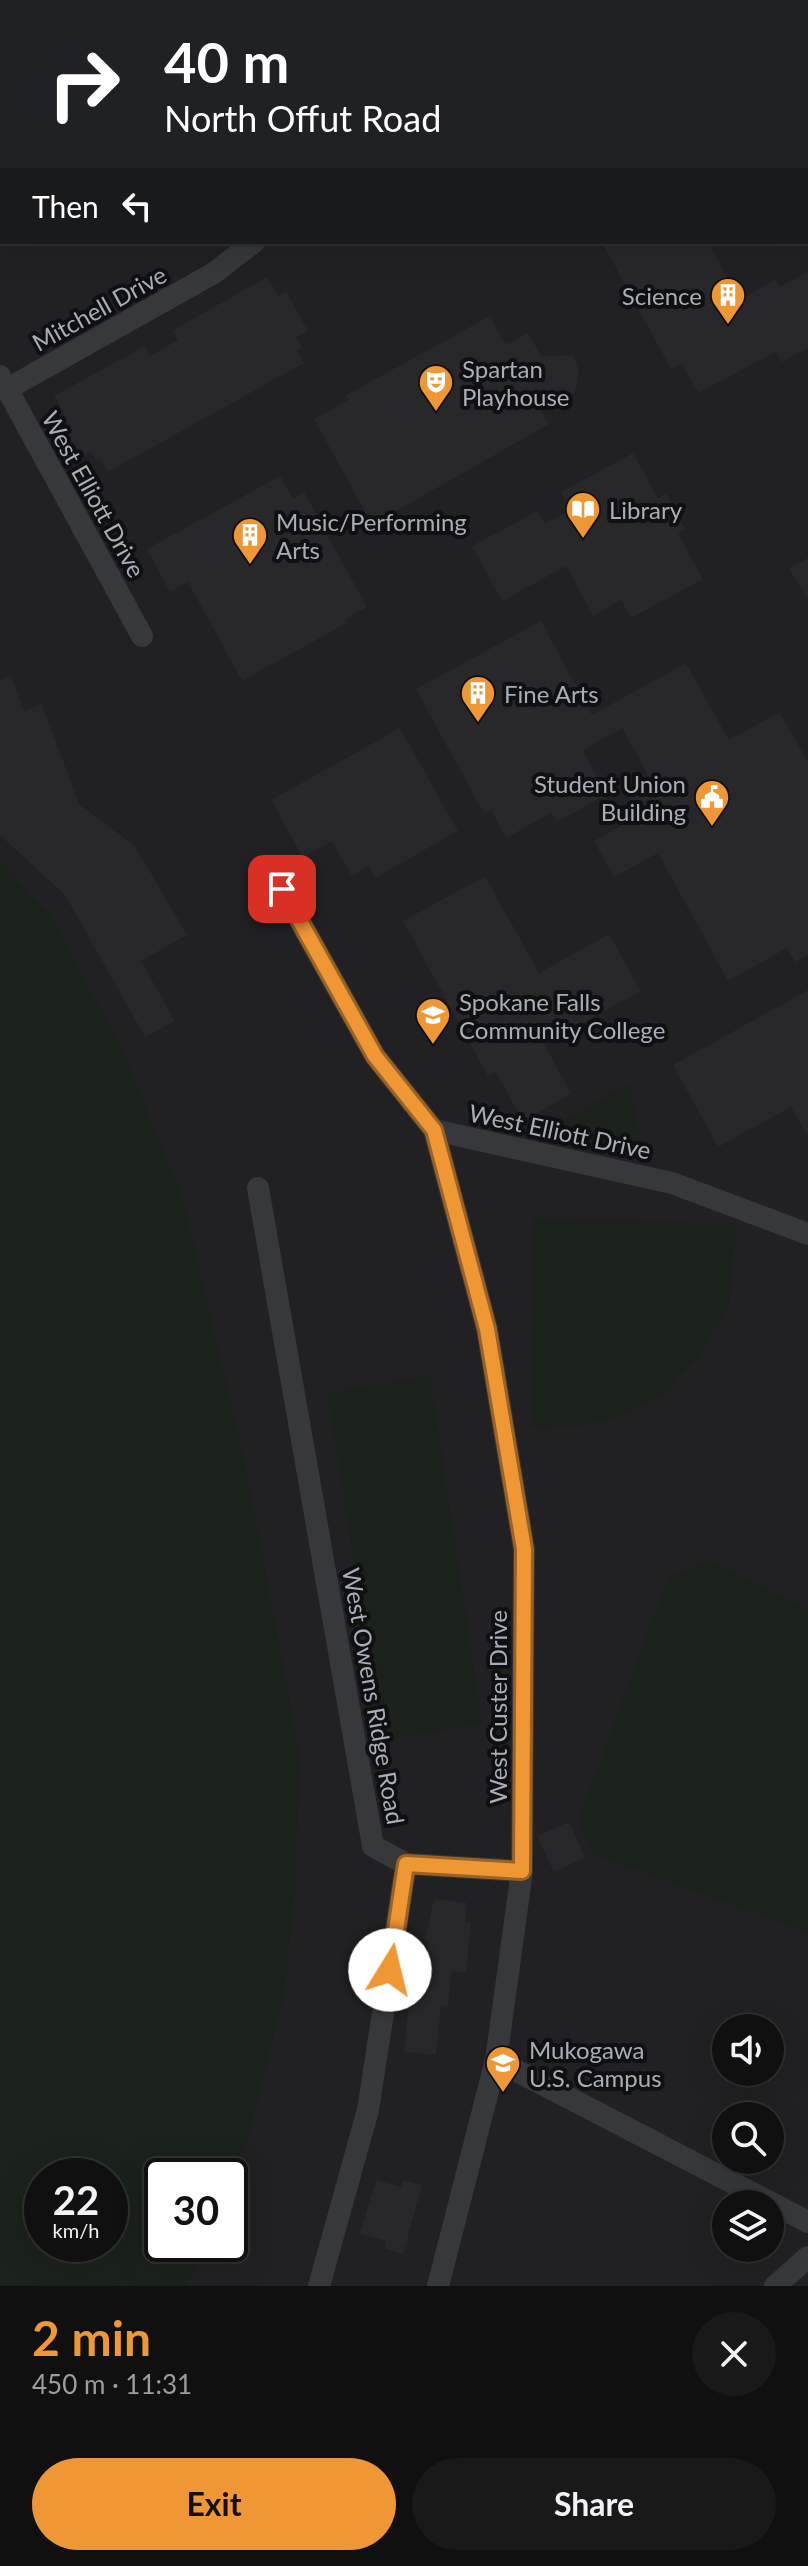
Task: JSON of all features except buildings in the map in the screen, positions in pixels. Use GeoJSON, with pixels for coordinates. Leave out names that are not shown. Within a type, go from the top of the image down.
{"type":"FeatureCollection","features":[{"type":"Feature","properties":{"kind":"street","name":"Mitchell Drive"},"geometry":{"type":"LineString","coordinates":[[4,382],[214,273],[251,244]]}},
{"type":"Feature","properties":{"kind":"street","name":"West Elliott Drive"},"geometry":{"type":"LineString","coordinates":[[4,382],[142,636]]}},
{"type":"Feature","properties":{"kind":"street","name":"West Elliott Drive"},"geometry":{"type":"LineString","coordinates":[[282,889],[375,1056],[434,1130],[672,1183],[808,1234]]}},
{"type":"Feature","properties":{"kind":"street","name":"West Custer Drive"},"geometry":{"type":"LineString","coordinates":[[434,1130],[487,1329],[524,1549],[522,1871],[496,2060],[438,2286]]}},
{"type":"Feature","properties":{"kind":"street","name":"West Owens Ridge Road"},"geometry":{"type":"LineString","coordinates":[[258,1188],[373,1846],[406,1864]]}},
{"type":"Feature","properties":{"kind":"street"},"geometry":{"type":"LineString","coordinates":[[319,2286],[368,2110],[406,1864],[522,1871]]}},
{"type":"Feature","properties":{"kind":"street"},"geometry":{"type":"LineString","coordinates":[[496,2060],[808,2222]]}},
{"type":"Feature","properties":{"kind":"street"},"geometry":{"type":"LineString","coordinates":[[775,2286],[808,2257]]}},
{"type":"Feature","properties":{"kind":"shaded area","name":"Spokane Falls Community College"},"geometry":{"type":"Polygon","coordinates":[[[0,244],[808,244],[808,2286],[137,2286],[151,2262],[248,2262],[248,2158],[227,2158],[0,941],[0,244]]]}},
{"type":"Feature","properties":{"kind":"shaded area"},"geometry":{"type":"Polygon","coordinates":[[[0,861],[50,916],[119,1043],[183,1199],[246,1469],[300,1757],[295,1887],[285,1989],[249,2135],[240,2158],[144,2158],[144,2262],[197,2262],[187,2286],[0,2286],[0,861]]]}},
{"type":"Feature","properties":{"kind":"shaded area"},"geometry":{"type":"Polygon","coordinates":[[[629,1084],[646,1159],[556,1140],[560,1123],[629,1084]]]}},
{"type":"Feature","properties":{"kind":"shaded area"},"geometry":{"type":"Polygon","coordinates":[[[533,1219],[736,1224],[729,1306],[698,1358],[665,1394],[621,1416],[583,1425],[531,1427],[533,1219]]]}},
{"type":"Feature","properties":{"kind":"shaded area"},"geometry":{"type":"Polygon","coordinates":[[[430,1376],[482,1724],[381,1739],[328,1393],[430,1376]]]}},
{"type":"Feature","properties":{"kind":"shaded area"},"geometry":{"type":"Polygon","coordinates":[[[707,1560],[808,1610],[808,1932],[594,1854],[578,1821],[668,1578],[707,1560]]]}},
{"type":"Feature","properties":{"kind":"place","name":"Science"},"geometry":{"type":"Point","coordinates":[728,326]}},
{"type":"Feature","properties":{"kind":"place","name":"Spartan Playhouse"},"geometry":{"type":"Point","coordinates":[436,413]}},
{"type":"Feature","properties":{"kind":"place","name":"Library"},"geometry":{"type":"Point","coordinates":[583,540]}},
{"type":"Feature","properties":{"kind":"place","name":"Music/Performing Arts"},"geometry":{"type":"Point","coordinates":[250,566]}},
{"type":"Feature","properties":{"kind":"place","name":"Fine Arts"},"geometry":{"type":"Point","coordinates":[478,724]}},
{"type":"Feature","properties":{"kind":"place","name":"Student Union Building"},"geometry":{"type":"Point","coordinates":[712,828]}},
{"type":"Feature","properties":{"kind":"place","name":"Spokane Falls Community College"},"geometry":{"type":"Point","coordinates":[433,1046]}},
{"type":"Feature","properties":{"kind":"place","name":"Mukogawa U.S. Campus"},"geometry":{"type":"Point","coordinates":[503,2094]}},
{"type":"Feature","properties":{"kind":"route"},"geometry":{"type":"LineString","coordinates":[[282,889],[375,1056],[434,1130],[487,1329],[524,1549],[522,1871],[406,1864],[390,1970]]}}]}
